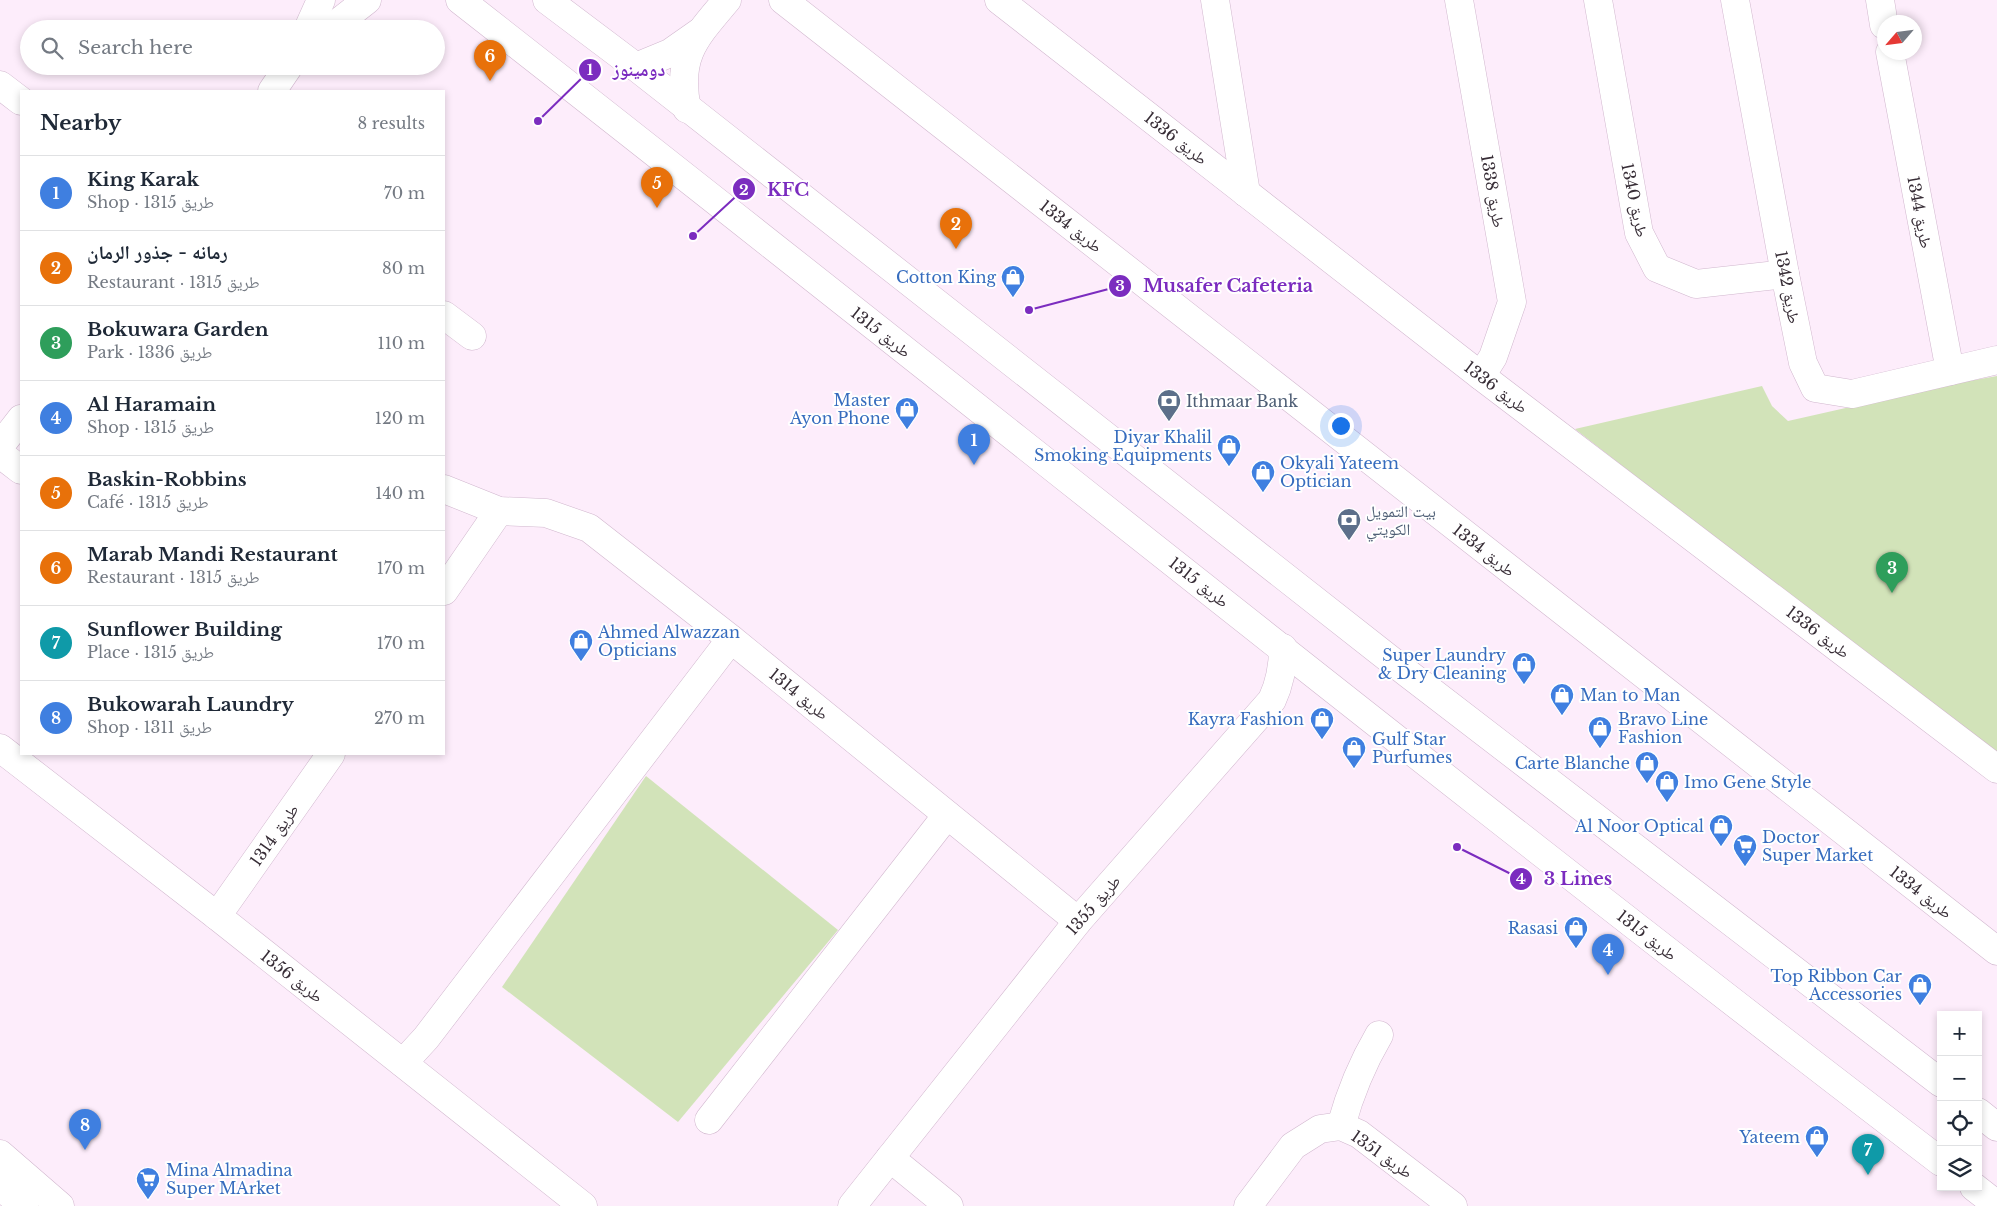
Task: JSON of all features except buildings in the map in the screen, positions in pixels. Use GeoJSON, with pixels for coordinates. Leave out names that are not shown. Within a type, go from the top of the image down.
{"type":"FeatureCollection","features":[{"type":"Feature","properties":{"kind":"street"},"geometry":{"type":"LineString","coordinates":[[312,20],[321,0]]}},
{"type":"Feature","properties":{"kind":"street"},"geometry":{"type":"LineString","coordinates":[[341,20],[367,0]]}},
{"type":"Feature","properties":{"kind":"street","name":"طريق 1315"},"geometry":{"type":"LineString","coordinates":[[460,0],[1752,1018],[1937,1159]]}},
{"type":"Feature","properties":{"kind":"street"},"geometry":{"type":"LineString","coordinates":[[547,0],[636,67],[1391,660],[1937,1080]]}},
{"type":"Feature","properties":{"kind":"street"},"geometry":{"type":"LineString","coordinates":[[687,108],[683,88],[684,68],[690,49],[727,0]]}},
{"type":"Feature","properties":{"kind":"street","name":"طريق 1334"},"geometry":{"type":"LineString","coordinates":[[783,0],[1997,951]]}},
{"type":"Feature","properties":{"kind":"street","name":"طريق 1336"},"geometry":{"type":"LineString","coordinates":[[999,0],[1481,376],[1997,769]]}},
{"type":"Feature","properties":{"kind":"street"},"geometry":{"type":"LineString","coordinates":[[1215,0],[1246,193]]}},
{"type":"Feature","properties":{"kind":"street","name":"طريق 1338"},"geometry":{"type":"LineString","coordinates":[[1459,0],[1512,302],[1493,357],[1481,376]]}},
{"type":"Feature","properties":{"kind":"street","name":"طريق 1340"},"geometry":{"type":"LineString","coordinates":[[1598,0],[1639,234],[1657,268],[1696,284],[1785,274]]}},
{"type":"Feature","properties":{"kind":"street","name":"طريق 1342"},"geometry":{"type":"LineString","coordinates":[[1735,0],[1803,363],[1815,388],[1852,394],[1997,360]]}},
{"type":"Feature","properties":{"kind":"street"},"geometry":{"type":"LineString","coordinates":[[1880,0],[1882,15]]}},
{"type":"Feature","properties":{"kind":"street"},"geometry":{"type":"LineString","coordinates":[[636,67],[670,53],[701,32]]}},
{"type":"Feature","properties":{"kind":"street","name":"طريق 1344"},"geometry":{"type":"LineString","coordinates":[[1892,60],[1950,371]]}},
{"type":"Feature","properties":{"kind":"street"},"geometry":{"type":"LineString","coordinates":[[273,90],[283,75]]}},
{"type":"Feature","properties":{"kind":"street"},"geometry":{"type":"LineString","coordinates":[[0,84],[20,100]]}},
{"type":"Feature","properties":{"kind":"street"},"geometry":{"type":"LineString","coordinates":[[445,316],[472,336]]}},
{"type":"Feature","properties":{"kind":"street"},"geometry":{"type":"LineString","coordinates":[[0,446],[20,420]]}},
{"type":"Feature","properties":{"kind":"street"},"geometry":{"type":"LineString","coordinates":[[0,454],[20,469]]}},
{"type":"Feature","properties":{"kind":"street","name":"طريق 1314"},"geometry":{"type":"LineString","coordinates":[[445,489],[499,511],[546,513],[588,528],[731,639],[1078,922]]}},
{"type":"Feature","properties":{"kind":"street"},"geometry":{"type":"LineString","coordinates":[[445,590],[499,511]]}},
{"type":"Feature","properties":{"kind":"street"},"geometry":{"type":"LineString","coordinates":[[403,1063],[426,1038],[731,639]]}},
{"type":"Feature","properties":{"kind":"street","name":"طريق 1355"},"geometry":{"type":"LineString","coordinates":[[852,1206],[1078,922],[1272,700],[1279,684],[1283,666],[1283,648]]}},
{"type":"Feature","properties":{"kind":"street","name":"طريق 1356"},"geometry":{"type":"LineString","coordinates":[[0,748],[217,916],[583,1206]]}},
{"type":"Feature","properties":{"kind":"street","name":"طريق 1314"},"geometry":{"type":"LineString","coordinates":[[217,916],[330,755]]}},
{"type":"Feature","properties":{"kind":"street"},"geometry":{"type":"LineString","coordinates":[[709,1120],[947,815]]}},
{"type":"Feature","properties":{"kind":"street"},"geometry":{"type":"LineString","coordinates":[[1341,1126],[1350,1094],[1379,1035]]}},
{"type":"Feature","properties":{"kind":"street"},"geometry":{"type":"LineString","coordinates":[[1982,1115],[1997,1126]]}},
{"type":"Feature","properties":{"kind":"street","name":"طريق 1351"},"geometry":{"type":"LineString","coordinates":[[1248,1206],[1292,1146],[1320,1129],[1341,1126],[1359,1134],[1453,1206]]}},
{"type":"Feature","properties":{"kind":"street"},"geometry":{"type":"LineString","coordinates":[[0,1154],[60,1206]]}},
{"type":"Feature","properties":{"kind":"street"},"geometry":{"type":"LineString","coordinates":[[890,1158],[949,1206]]}},
{"type":"Feature","properties":{"kind":"street"},"geometry":{"type":"LineString","coordinates":[[0,1186],[24,1206]]}},
{"type":"Feature","properties":{"kind":"street"},"geometry":{"type":"LineString","coordinates":[[1979,1191],[1997,1205]]}},
{"type":"Feature","properties":{"kind":"green space"},"geometry":{"type":"Polygon","coordinates":[[[1997,376],[1997,758],[1575,429],[1762,386],[1772,406],[1788,421],[1952,384],[1997,376]]]}},
{"type":"Feature","properties":{"kind":"green space"},"geometry":{"type":"Polygon","coordinates":[[[646,776],[838,930],[678,1122],[502,987],[646,776]]]}},
{"type":"Feature","properties":{"kind":"place","name":"Marab Mandi Restaurant"},"geometry":{"type":"Point","coordinates":[490,81]}},
{"type":"Feature","properties":{"kind":"place","name":"دومينوز"},"geometry":{"type":"Point","coordinates":[538,121]}},
{"type":"Feature","properties":{"kind":"place","name":"Baskin-Robbins"},"geometry":{"type":"Point","coordinates":[657,208]}},
{"type":"Feature","properties":{"kind":"place","name":"KFC"},"geometry":{"type":"Point","coordinates":[693,236]}},
{"type":"Feature","properties":{"kind":"place","name":"رمانه - جذور الرمان"},"geometry":{"type":"Point","coordinates":[956,249]}},
{"type":"Feature","properties":{"kind":"place","name":"Cotton King"},"geometry":{"type":"Point","coordinates":[1013,298]}},
{"type":"Feature","properties":{"kind":"place","name":"Musafer Cafeteria"},"geometry":{"type":"Point","coordinates":[1029,310]}},
{"type":"Feature","properties":{"kind":"place","name":"Ithmaar Bank"},"geometry":{"type":"Point","coordinates":[1169,422]}},
{"type":"Feature","properties":{"kind":"place","name":"Master Ayon Phone"},"geometry":{"type":"Point","coordinates":[907,430]}},
{"type":"Feature","properties":{"kind":"place","name":"King Karak"},"geometry":{"type":"Point","coordinates":[974,465]}},
{"type":"Feature","properties":{"kind":"place","name":"Diyar Khalil Smoking Equipments"},"geometry":{"type":"Point","coordinates":[1229,467]}},
{"type":"Feature","properties":{"kind":"place","name":"Okyali Yateem Optician"},"geometry":{"type":"Point","coordinates":[1263,493]}},
{"type":"Feature","properties":{"kind":"place","name":"بيت التمويل الكويتي"},"geometry":{"type":"Point","coordinates":[1349,541]}},
{"type":"Feature","properties":{"kind":"place","name":"Bokuwara Garden"},"geometry":{"type":"Point","coordinates":[1892,593]}},
{"type":"Feature","properties":{"kind":"place","name":"Ahmed Alwazzan Opticians"},"geometry":{"type":"Point","coordinates":[581,662]}},
{"type":"Feature","properties":{"kind":"place","name":"Super Laundry & Dry Cleaning"},"geometry":{"type":"Point","coordinates":[1524,685]}},
{"type":"Feature","properties":{"kind":"place","name":"Man to Man"},"geometry":{"type":"Point","coordinates":[1562,716]}},
{"type":"Feature","properties":{"kind":"place","name":"Kayra Fashion"},"geometry":{"type":"Point","coordinates":[1322,740]}},
{"type":"Feature","properties":{"kind":"place","name":"Bravo Line Fashion"},"geometry":{"type":"Point","coordinates":[1600,749]}},
{"type":"Feature","properties":{"kind":"place","name":"Gulf Star Purfumes"},"geometry":{"type":"Point","coordinates":[1354,769]}},
{"type":"Feature","properties":{"kind":"place","name":"Carte Blanche"},"geometry":{"type":"Point","coordinates":[1647,784]}},
{"type":"Feature","properties":{"kind":"place","name":"Imo Gene Style"},"geometry":{"type":"Point","coordinates":[1667,803]}},
{"type":"Feature","properties":{"kind":"place","name":"3 Lines"},"geometry":{"type":"Point","coordinates":[1457,847]}},
{"type":"Feature","properties":{"kind":"place","name":"Al Noor Optical"},"geometry":{"type":"Point","coordinates":[1721,847]}},
{"type":"Feature","properties":{"kind":"place","name":"Doctor Super Market"},"geometry":{"type":"Point","coordinates":[1745,867]}},
{"type":"Feature","properties":{"kind":"place","name":"Rasasi"},"geometry":{"type":"Point","coordinates":[1576,949]}},
{"type":"Feature","properties":{"kind":"place","name":"Al Haramain"},"geometry":{"type":"Point","coordinates":[1608,975]}},
{"type":"Feature","properties":{"kind":"place","name":"Top Ribbon Car Accessories"},"geometry":{"type":"Point","coordinates":[1920,1006]}},
{"type":"Feature","properties":{"kind":"place","name":"Bukowarah Laundry"},"geometry":{"type":"Point","coordinates":[85,1150]}},
{"type":"Feature","properties":{"kind":"place","name":"Yateem"},"geometry":{"type":"Point","coordinates":[1817,1158]}},
{"type":"Feature","properties":{"kind":"place","name":"Sunflower Building"},"geometry":{"type":"Point","coordinates":[1868,1175]}},
{"type":"Feature","properties":{"kind":"place","name":"Mina Almadina Super MArket"},"geometry":{"type":"Point","coordinates":[148,1200]}}]}
